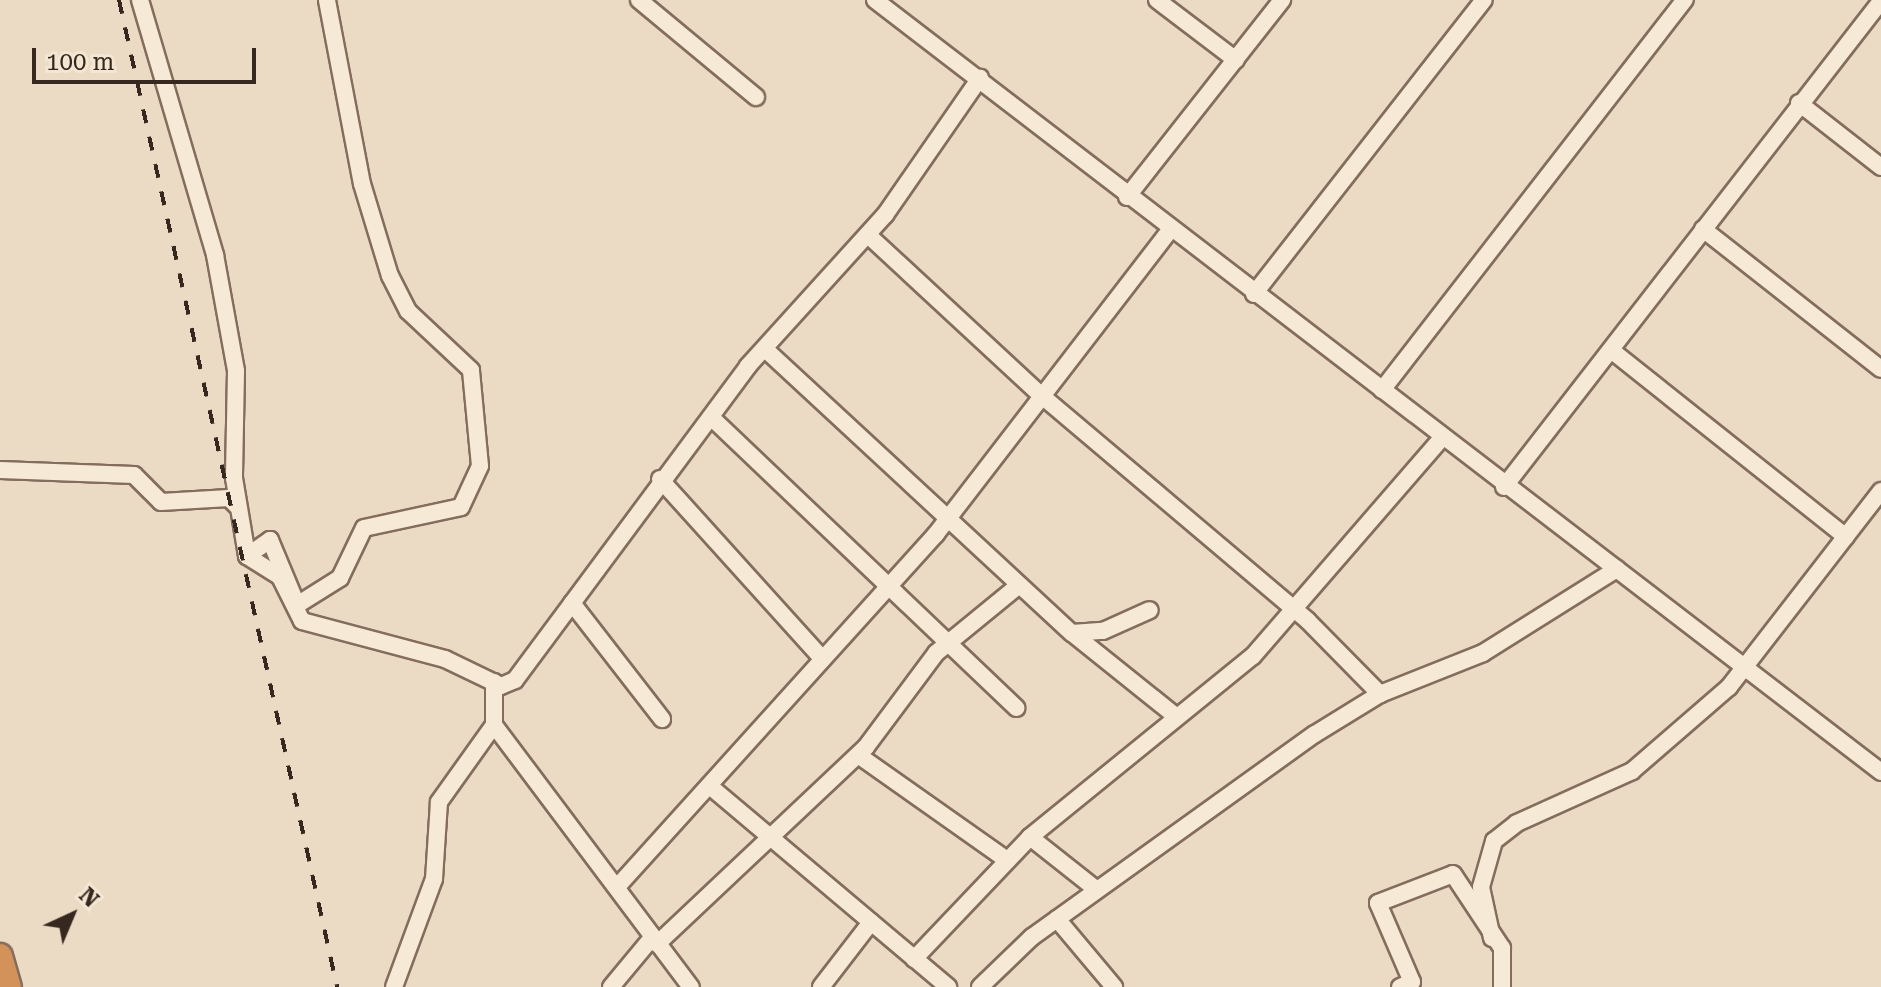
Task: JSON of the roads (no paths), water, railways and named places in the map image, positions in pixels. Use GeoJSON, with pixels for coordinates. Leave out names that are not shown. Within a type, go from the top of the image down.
{"type":"FeatureCollection","features":[{"type":"Feature","properties":{"kind":"highway"},"geometry":{"type":"LineString","coordinates":[[0,956],[9,987]]}},
{"type":"Feature","properties":{"kind":"street"},"geometry":{"type":"LineString","coordinates":[[140,0],[215,255],[236,371],[237,506],[247,556],[280,577],[302,621],[445,659],[494,682],[515,680],[660,479],[713,419],[765,349],[868,235],[980,78]]}},
{"type":"Feature","properties":{"kind":"street"},"geometry":{"type":"LineString","coordinates":[[247,556],[270,540],[297,605],[340,578],[364,528],[461,507],[480,466],[471,370],[408,311],[390,276],[362,184],[327,0]]}},
{"type":"Feature","properties":{"kind":"street"},"geometry":{"type":"LineString","coordinates":[[639,0],[756,97]]}},
{"type":"Feature","properties":{"kind":"street"},"geometry":{"type":"LineString","coordinates":[[875,0],[980,78],[1127,197],[1382,390],[1504,487],[1880,768]]}},
{"type":"Feature","properties":{"kind":"street"},"geometry":{"type":"LineString","coordinates":[[1157,0],[1236,60]]}},
{"type":"Feature","properties":{"kind":"street"},"geometry":{"type":"LineString","coordinates":[[1127,197],[1282,0]]}},
{"type":"Feature","properties":{"kind":"street"},"geometry":{"type":"LineString","coordinates":[[1254,294],[1484,0]]}},
{"type":"Feature","properties":{"kind":"street"},"geometry":{"type":"LineString","coordinates":[[1382,390],[1685,0]]}},
{"type":"Feature","properties":{"kind":"street"},"geometry":{"type":"LineString","coordinates":[[1504,487],[1881,1]]}},
{"type":"Feature","properties":{"kind":"street"},"geometry":{"type":"LineString","coordinates":[[1799,103],[1881,167]]}},
{"type":"Feature","properties":{"kind":"street"},"geometry":{"type":"LineString","coordinates":[[1703,229],[1881,369]]}},
{"type":"Feature","properties":{"kind":"street"},"geometry":{"type":"LineString","coordinates":[[617,887],[712,788],[821,657],[948,519],[1170,230]]}},
{"type":"Feature","properties":{"kind":"street"},"geometry":{"type":"LineString","coordinates":[[868,235],[1042,396],[1290,609],[1380,694]]}},
{"type":"Feature","properties":{"kind":"street"},"geometry":{"type":"LineString","coordinates":[[765,349],[1072,633],[1173,714]]}},
{"type":"Feature","properties":{"kind":"street"},"geometry":{"type":"LineString","coordinates":[[1611,350],[1846,537]]}},
{"type":"Feature","properties":{"kind":"street"},"geometry":{"type":"LineString","coordinates":[[713,419],[892,583],[947,642],[1017,708]]}},
{"type":"Feature","properties":{"kind":"street"},"geometry":{"type":"LineString","coordinates":[[914,959],[1030,837],[1173,714],[1253,656],[1290,609],[1340,563],[1376,520],[1386,495],[1442,438]]}},
{"type":"Feature","properties":{"kind":"street"},"geometry":{"type":"LineString","coordinates":[[0,470],[134,475],[161,502],[229,498],[237,506]]}},
{"type":"Feature","properties":{"kind":"street"},"geometry":{"type":"LineString","coordinates":[[660,479],[821,657]]}},
{"type":"Feature","properties":{"kind":"street"},"geometry":{"type":"LineString","coordinates":[[1492,938],[1481,887],[1490,848],[1505,829],[1632,771],[1746,667],[1881,491]]}},
{"type":"Feature","properties":{"kind":"street"},"geometry":{"type":"LineString","coordinates":[[980,987],[1057,919],[1380,694],[1483,653],[1617,569]]}},
{"type":"Feature","properties":{"kind":"street"},"geometry":{"type":"LineString","coordinates":[[611,987],[653,942],[771,843],[858,755],[947,642],[1019,585]]}},
{"type":"Feature","properties":{"kind":"street"},"geometry":{"type":"LineString","coordinates":[[572,603],[662,719]]}},
{"type":"Feature","properties":{"kind":"street"},"geometry":{"type":"LineString","coordinates":[[1072,633],[1103,631],[1150,610]]}},
{"type":"Feature","properties":{"kind":"street"},"geometry":{"type":"LineString","coordinates":[[394,987],[434,879],[439,802],[494,725],[494,682]]}},
{"type":"Feature","properties":{"kind":"street"},"geometry":{"type":"LineString","coordinates":[[494,725],[617,887],[653,942],[691,987]]}},
{"type":"Feature","properties":{"kind":"street"},"geometry":{"type":"LineString","coordinates":[[858,755],[1007,860]]}},
{"type":"Feature","properties":{"kind":"street"},"geometry":{"type":"LineString","coordinates":[[712,788],[771,843],[948,987]]}},
{"type":"Feature","properties":{"kind":"street"},"geometry":{"type":"LineString","coordinates":[[1030,837],[1097,890]]}},
{"type":"Feature","properties":{"kind":"street"},"geometry":{"type":"LineString","coordinates":[[1400,987],[1412,982],[1378,903],[1453,874],[1492,938],[1502,948],[1502,987]]}},
{"type":"Feature","properties":{"kind":"street"},"geometry":{"type":"LineString","coordinates":[[1057,919],[1114,987]]}},
{"type":"Feature","properties":{"kind":"street"},"geometry":{"type":"LineString","coordinates":[[821,987],[871,922]]}},
{"type":"Feature","properties":{"kind":"railway"},"geometry":{"type":"LineString","coordinates":[[119,0],[337,987]]}}]}
